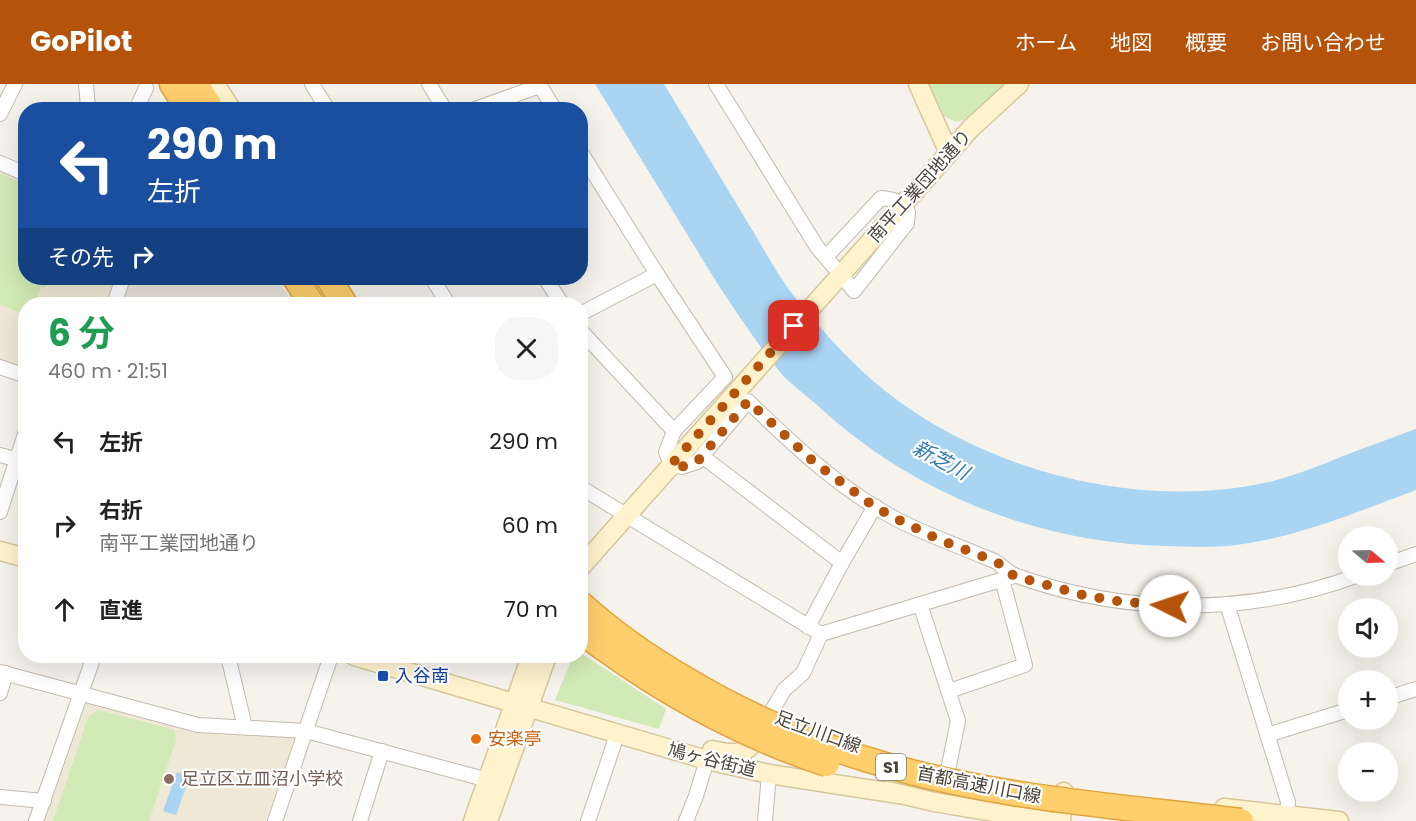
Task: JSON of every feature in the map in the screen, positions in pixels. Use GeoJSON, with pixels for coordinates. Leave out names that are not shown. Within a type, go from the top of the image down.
{"type":"FeatureCollection","features":[{"type":"Feature","properties":{"kind":"highway"},"geometry":{"type":"LineString","coordinates":[[172,84],[183,102]]}},
{"type":"Feature","properties":{"kind":"highway"},"geometry":{"type":"LineString","coordinates":[[182,84],[193,102]]}},
{"type":"Feature","properties":{"kind":"highway"},"geometry":{"type":"LineString","coordinates":[[196,84],[207,102]]}},
{"type":"Feature","properties":{"kind":"highway"},"geometry":{"type":"LineString","coordinates":[[207,84],[219,102]]}},
{"type":"Feature","properties":{"kind":"highway","name":"首都高速川口線"},"geometry":{"type":"LineString","coordinates":[[588,610],[621,637],[661,665],[712,696],[771,724],[830,748],[897,769],[1015,793],[1241,821]]}},
{"type":"Feature","properties":{"kind":"highway","name":"首都高速川口線"},"geometry":{"type":"LineString","coordinates":[[588,637],[649,679],[701,710],[763,740],[823,763],[894,785],[957,799],[1034,811],[1126,821]]}},
{"type":"Feature","properties":{"kind":"main road"},"geometry":{"type":"LineString","coordinates":[[164,84],[176,102]]}},
{"type":"Feature","properties":{"kind":"main road"},"geometry":{"type":"LineString","coordinates":[[215,84],[227,102]]}},
{"type":"Feature","properties":{"kind":"main road"},"geometry":{"type":"LineString","coordinates":[[918,84],[949,153]]}},
{"type":"Feature","properties":{"kind":"main road","name":"南平工業団地通り"},"geometry":{"type":"LineString","coordinates":[[671,465],[970,129],[1019,84]]}},
{"type":"Feature","properties":{"kind":"main road"},"geometry":{"type":"LineString","coordinates":[[341,285],[351,297]]}},
{"type":"Feature","properties":{"kind":"main road"},"geometry":{"type":"LineString","coordinates":[[588,559],[671,465]]}},
{"type":"Feature","properties":{"kind":"main road"},"geometry":{"type":"LineString","coordinates":[[0,551],[18,556]]}},
{"type":"Feature","properties":{"kind":"main road","name":"足立川口線"},"geometry":{"type":"LineString","coordinates":[[588,599],[629,633],[672,663],[713,687],[770,714],[889,757],[1064,792],[1339,821]]}},
{"type":"Feature","properties":{"kind":"main road","name":"足立川口線"},"geometry":{"type":"LineString","coordinates":[[588,648],[676,706],[754,744],[899,794],[966,808],[1048,821]]}},
{"type":"Feature","properties":{"kind":"main road","name":"鳩ヶ谷街道"},"geometry":{"type":"LineString","coordinates":[[378,663],[707,760],[769,774],[899,794]]}},
{"type":"Feature","properties":{"kind":"main road"},"geometry":{"type":"LineString","coordinates":[[488,821],[522,706],[530,663]]}},
{"type":"Feature","properties":{"kind":"main road"},"geometry":{"type":"LineString","coordinates":[[473,821],[488,780],[544,663]]}},
{"type":"Feature","properties":{"kind":"main road","name":"鳩ヶ谷街道"},"geometry":{"type":"LineString","coordinates":[[522,706],[731,754],[746,752],[754,744],[770,714]]}},
{"type":"Feature","properties":{"kind":"main road"},"geometry":{"type":"LineString","coordinates":[[1061,821],[1064,792]]}},
{"type":"Feature","properties":{"kind":"street"},"geometry":{"type":"LineString","coordinates":[[0,114],[15,84]]}},
{"type":"Feature","properties":{"kind":"street"},"geometry":{"type":"LineString","coordinates":[[86,84],[88,102]]}},
{"type":"Feature","properties":{"kind":"street"},"geometry":{"type":"LineString","coordinates":[[312,84],[323,102]]}},
{"type":"Feature","properties":{"kind":"street"},"geometry":{"type":"LineString","coordinates":[[429,84],[440,102]]}},
{"type":"Feature","properties":{"kind":"street"},"geometry":{"type":"LineString","coordinates":[[716,84],[817,247],[830,262],[881,198],[895,199],[908,212],[907,223],[850,286]]}},
{"type":"Feature","properties":{"kind":"street"},"geometry":{"type":"LineString","coordinates":[[493,102],[539,85],[550,102]]}},
{"type":"Feature","properties":{"kind":"street"},"geometry":{"type":"LineString","coordinates":[[140,102],[146,88]]}},
{"type":"Feature","properties":{"kind":"street"},"geometry":{"type":"LineString","coordinates":[[0,163],[18,171]]}},
{"type":"Feature","properties":{"kind":"street"},"geometry":{"type":"LineString","coordinates":[[588,164],[725,376],[674,431],[666,452],[671,465],[681,467],[697,462],[748,401],[815,463],[875,507],[940,540],[997,562],[1008,577],[1025,665],[949,692]]}},
{"type":"Feature","properties":{"kind":"street"},"geometry":{"type":"LineString","coordinates":[[588,310],[657,273]]}},
{"type":"Feature","properties":{"kind":"street"},"geometry":{"type":"LineString","coordinates":[[588,339],[674,431]]}},
{"type":"Feature","properties":{"kind":"street"},"geometry":{"type":"LineString","coordinates":[[0,367],[18,373]]}},
{"type":"Feature","properties":{"kind":"street"},"geometry":{"type":"LineString","coordinates":[[0,455],[18,460]]}},
{"type":"Feature","properties":{"kind":"street"},"geometry":{"type":"LineString","coordinates":[[702,456],[842,563]]}},
{"type":"Feature","properties":{"kind":"street"},"geometry":{"type":"LineString","coordinates":[[0,512],[18,468]]}},
{"type":"Feature","properties":{"kind":"street"},"geometry":{"type":"LineString","coordinates":[[588,492],[821,634],[1008,577],[1117,601],[1188,606],[1227,604],[1310,592],[1338,582]]}},
{"type":"Feature","properties":{"kind":"street"},"geometry":{"type":"LineString","coordinates":[[808,627],[875,507]]}},
{"type":"Feature","properties":{"kind":"street"},"geometry":{"type":"LineString","coordinates":[[1398,560],[1416,554]]}},
{"type":"Feature","properties":{"kind":"street"},"geometry":{"type":"LineString","coordinates":[[920,604],[958,721],[948,770]]}},
{"type":"Feature","properties":{"kind":"street"},"geometry":{"type":"LineString","coordinates":[[1227,604],[1288,802],[1287,815]]}},
{"type":"Feature","properties":{"kind":"street"},"geometry":{"type":"LineString","coordinates":[[770,714],[784,690],[803,674],[821,634]]}},
{"type":"Feature","properties":{"kind":"street"},"geometry":{"type":"LineString","coordinates":[[36,821],[91,663]]}},
{"type":"Feature","properties":{"kind":"street"},"geometry":{"type":"LineString","coordinates":[[230,663],[245,727]]}},
{"type":"Feature","properties":{"kind":"street"},"geometry":{"type":"LineString","coordinates":[[275,821],[329,663]]}},
{"type":"Feature","properties":{"kind":"street"},"geometry":{"type":"LineString","coordinates":[[0,693],[3,673],[198,725],[306,731],[488,780]]}},
{"type":"Feature","properties":{"kind":"street"},"geometry":{"type":"LineString","coordinates":[[1398,695],[1416,689]]}},
{"type":"Feature","properties":{"kind":"street"},"geometry":{"type":"LineString","coordinates":[[1267,735],[1338,713]]}},
{"type":"Feature","properties":{"kind":"street"},"geometry":{"type":"LineString","coordinates":[[588,821],[617,735]]}},
{"type":"Feature","properties":{"kind":"street"},"geometry":{"type":"LineString","coordinates":[[360,821],[382,751]]}},
{"type":"Feature","properties":{"kind":"street"},"geometry":{"type":"LineString","coordinates":[[686,821],[707,760]]}},
{"type":"Feature","properties":{"kind":"street"},"geometry":{"type":"LineString","coordinates":[[765,821],[769,774]]}},
{"type":"Feature","properties":{"kind":"street"},"geometry":{"type":"LineString","coordinates":[[0,797],[44,801]]}},
{"type":"Feature","properties":{"kind":"shaded area"},"geometry":{"type":"Polygon","coordinates":[[[0,170],[18,178],[18,285],[112,285],[107,297],[18,297],[18,365],[0,359],[0,170]]]}},
{"type":"Feature","properties":{"kind":"shaded area"},"geometry":{"type":"Polygon","coordinates":[[[127,285],[281,285],[289,297],[122,297],[127,285]]]}},
{"type":"Feature","properties":{"kind":"shaded area","name":"足立区立皿沼小学校"},"geometry":{"type":"Polygon","coordinates":[[[89,703],[220,735],[237,736],[241,733],[294,735],[295,738],[266,821],[43,821],[85,705],[89,703]]]}},
{"type":"Feature","properties":{"kind":"green space"},"geometry":{"type":"Polygon","coordinates":[[[928,84],[1009,84],[970,118],[956,122],[942,115],[928,84]]]}},
{"type":"Feature","properties":{"kind":"green space"},"geometry":{"type":"Polygon","coordinates":[[[0,173],[18,181],[18,285],[46,285],[45,288],[41,287],[37,297],[18,297],[18,312],[0,304],[0,173]]]}},
{"type":"Feature","properties":{"kind":"green space"},"geometry":{"type":"Polygon","coordinates":[[[588,658],[666,709],[659,729],[555,700],[570,663],[588,663],[588,658]]]}},
{"type":"Feature","properties":{"kind":"green space"},"geometry":{"type":"Polygon","coordinates":[[[98,710],[175,730],[176,740],[149,821],[53,821],[88,717],[98,710]]]}},
{"type":"Feature","properties":{"kind":"water","name":"新芝川"},"geometry":{"type":"Polygon","coordinates":[[[595,84],[664,84],[778,274],[811,317],[851,360],[884,390],[924,418],[968,442],[1015,462],[1064,477],[1115,487],[1165,491],[1215,490],[1283,478],[1416,429],[1416,490],[1331,522],[1288,535],[1234,545],[1195,547],[1118,543],[1070,535],[1024,523],[979,507],[935,487],[893,464],[854,436],[780,372],[717,283],[595,84]]]}},
{"type":"Feature","properties":{"kind":"water"},"geometry":{"type":"Polygon","coordinates":[[[177,772],[190,776],[176,815],[163,811],[177,772]]]}},
{"type":"Feature","properties":{"kind":"place","name":"入谷南"},"geometry":{"type":"Point","coordinates":[383,676]}},
{"type":"Feature","properties":{"kind":"place","name":"安楽亭"},"geometry":{"type":"Point","coordinates":[476,739]}},
{"type":"Feature","properties":{"kind":"place","name":"足立区立皿沼小学校"},"geometry":{"type":"Point","coordinates":[169,779]}},
{"type":"Feature","properties":{"kind":"route"},"geometry":{"type":"LineString","coordinates":[[794,326],[671,465],[681,467],[697,462],[748,401],[815,463],[875,507],[940,540],[997,562],[1014,576],[1083,595],[1170,606]]}}]}
